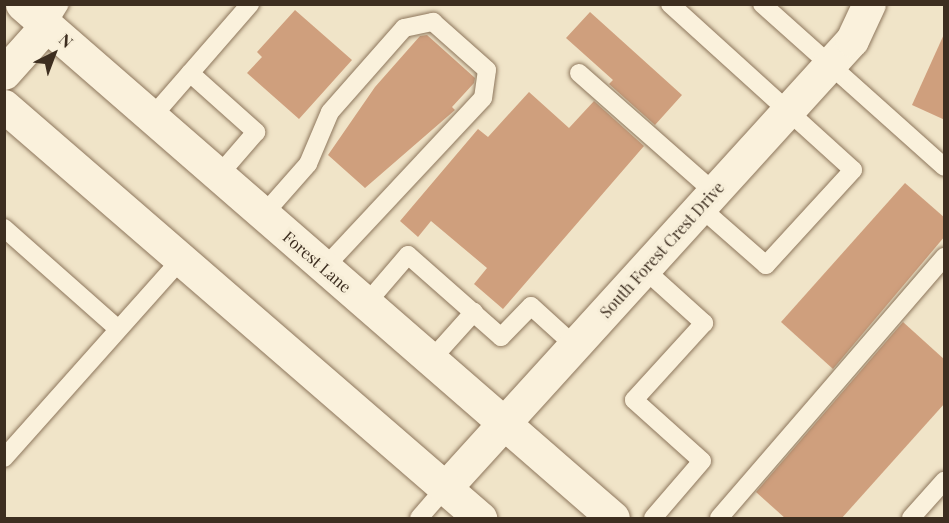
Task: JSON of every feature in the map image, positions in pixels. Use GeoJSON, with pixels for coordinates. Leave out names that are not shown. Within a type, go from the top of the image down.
{"type":"FeatureCollection","features":[{"type":"Feature","properties":{"kind":"main road","name":"Forest Lane"},"geometry":{"type":"LineString","coordinates":[[22,4],[53,15],[151,118],[613,519]]}},
{"type":"Feature","properties":{"kind":"main road","name":"South Forest Crest Drive"},"geometry":{"type":"LineString","coordinates":[[445,488],[852,40],[869,4]]}},
{"type":"Feature","properties":{"kind":"main road"},"geometry":{"type":"LineString","coordinates":[[4,73],[53,15]]}},
{"type":"Feature","properties":{"kind":"main road"},"geometry":{"type":"LineString","coordinates":[[4,106],[480,519]]}},
{"type":"Feature","properties":{"kind":"lane"},"geometry":{"type":"LineString","coordinates":[[151,118],[250,4]]}},
{"type":"Feature","properties":{"kind":"lane"},"geometry":{"type":"LineString","coordinates":[[579,73],[707,199],[766,265],[853,170],[670,4]]}},
{"type":"Feature","properties":{"kind":"lane"},"geometry":{"type":"LineString","coordinates":[[762,4],[945,167]]}},
{"type":"Feature","properties":{"kind":"lane"},"geometry":{"type":"LineString","coordinates":[[263,214],[308,164],[330,112],[404,28],[433,22],[487,70],[483,98],[324,268]]}},
{"type":"Feature","properties":{"kind":"lane"},"geometry":{"type":"LineString","coordinates":[[190,73],[256,132],[218,176]]}},
{"type":"Feature","properties":{"kind":"lane"},"geometry":{"type":"LineString","coordinates":[[4,228],[118,329]]}},
{"type":"Feature","properties":{"kind":"lane"},"geometry":{"type":"LineString","coordinates":[[365,304],[408,255],[501,338],[531,306],[575,346]]}},
{"type":"Feature","properties":{"kind":"lane"},"geometry":{"type":"LineString","coordinates":[[4,458],[181,259]]}},
{"type":"Feature","properties":{"kind":"lane"},"geometry":{"type":"LineString","coordinates":[[721,518],[942,265]]}},
{"type":"Feature","properties":{"kind":"lane"},"geometry":{"type":"LineString","coordinates":[[644,269],[704,323],[634,400],[702,461],[653,519]]}},
{"type":"Feature","properties":{"kind":"lane"},"geometry":{"type":"LineString","coordinates":[[430,361],[474,312]]}},
{"type":"Feature","properties":{"kind":"lane"},"geometry":{"type":"LineString","coordinates":[[910,519],[945,481]]}},
{"type":"Feature","properties":{"kind":"lane"},"geometry":{"type":"LineString","coordinates":[[418,519],[445,488]]}},
{"type":"Feature","properties":{"kind":"building"},"geometry":{"type":"Polygon","coordinates":[[[295,10],[352,60],[299,119],[247,73],[262,57],[257,52],[295,10]]]}},
{"type":"Feature","properties":{"kind":"building"},"geometry":{"type":"Polygon","coordinates":[[[590,12],[682,95],[655,125],[609,84],[613,80],[566,38],[590,12]]]}},
{"type":"Feature","properties":{"kind":"building"},"geometry":{"type":"Polygon","coordinates":[[[945,32],[945,120],[912,105],[945,32]]]}},
{"type":"Feature","properties":{"kind":"building"},"geometry":{"type":"Polygon","coordinates":[[[427,35],[475,78],[474,83],[452,107],[455,110],[365,188],[328,155],[375,87],[420,36],[427,35]]]}},
{"type":"Feature","properties":{"kind":"building"},"geometry":{"type":"Polygon","coordinates":[[[529,92],[569,128],[594,101],[644,146],[503,309],[474,284],[487,268],[431,221],[418,237],[400,221],[478,129],[488,137],[529,92]]]}},
{"type":"Feature","properties":{"kind":"building"},"geometry":{"type":"Polygon","coordinates":[[[905,183],[945,218],[945,236],[833,369],[781,322],[905,183]]]}},
{"type":"Feature","properties":{"kind":"building"},"geometry":{"type":"Polygon","coordinates":[[[903,322],[945,360],[945,403],[841,519],[786,519],[756,492],[903,322]]]}}]}
